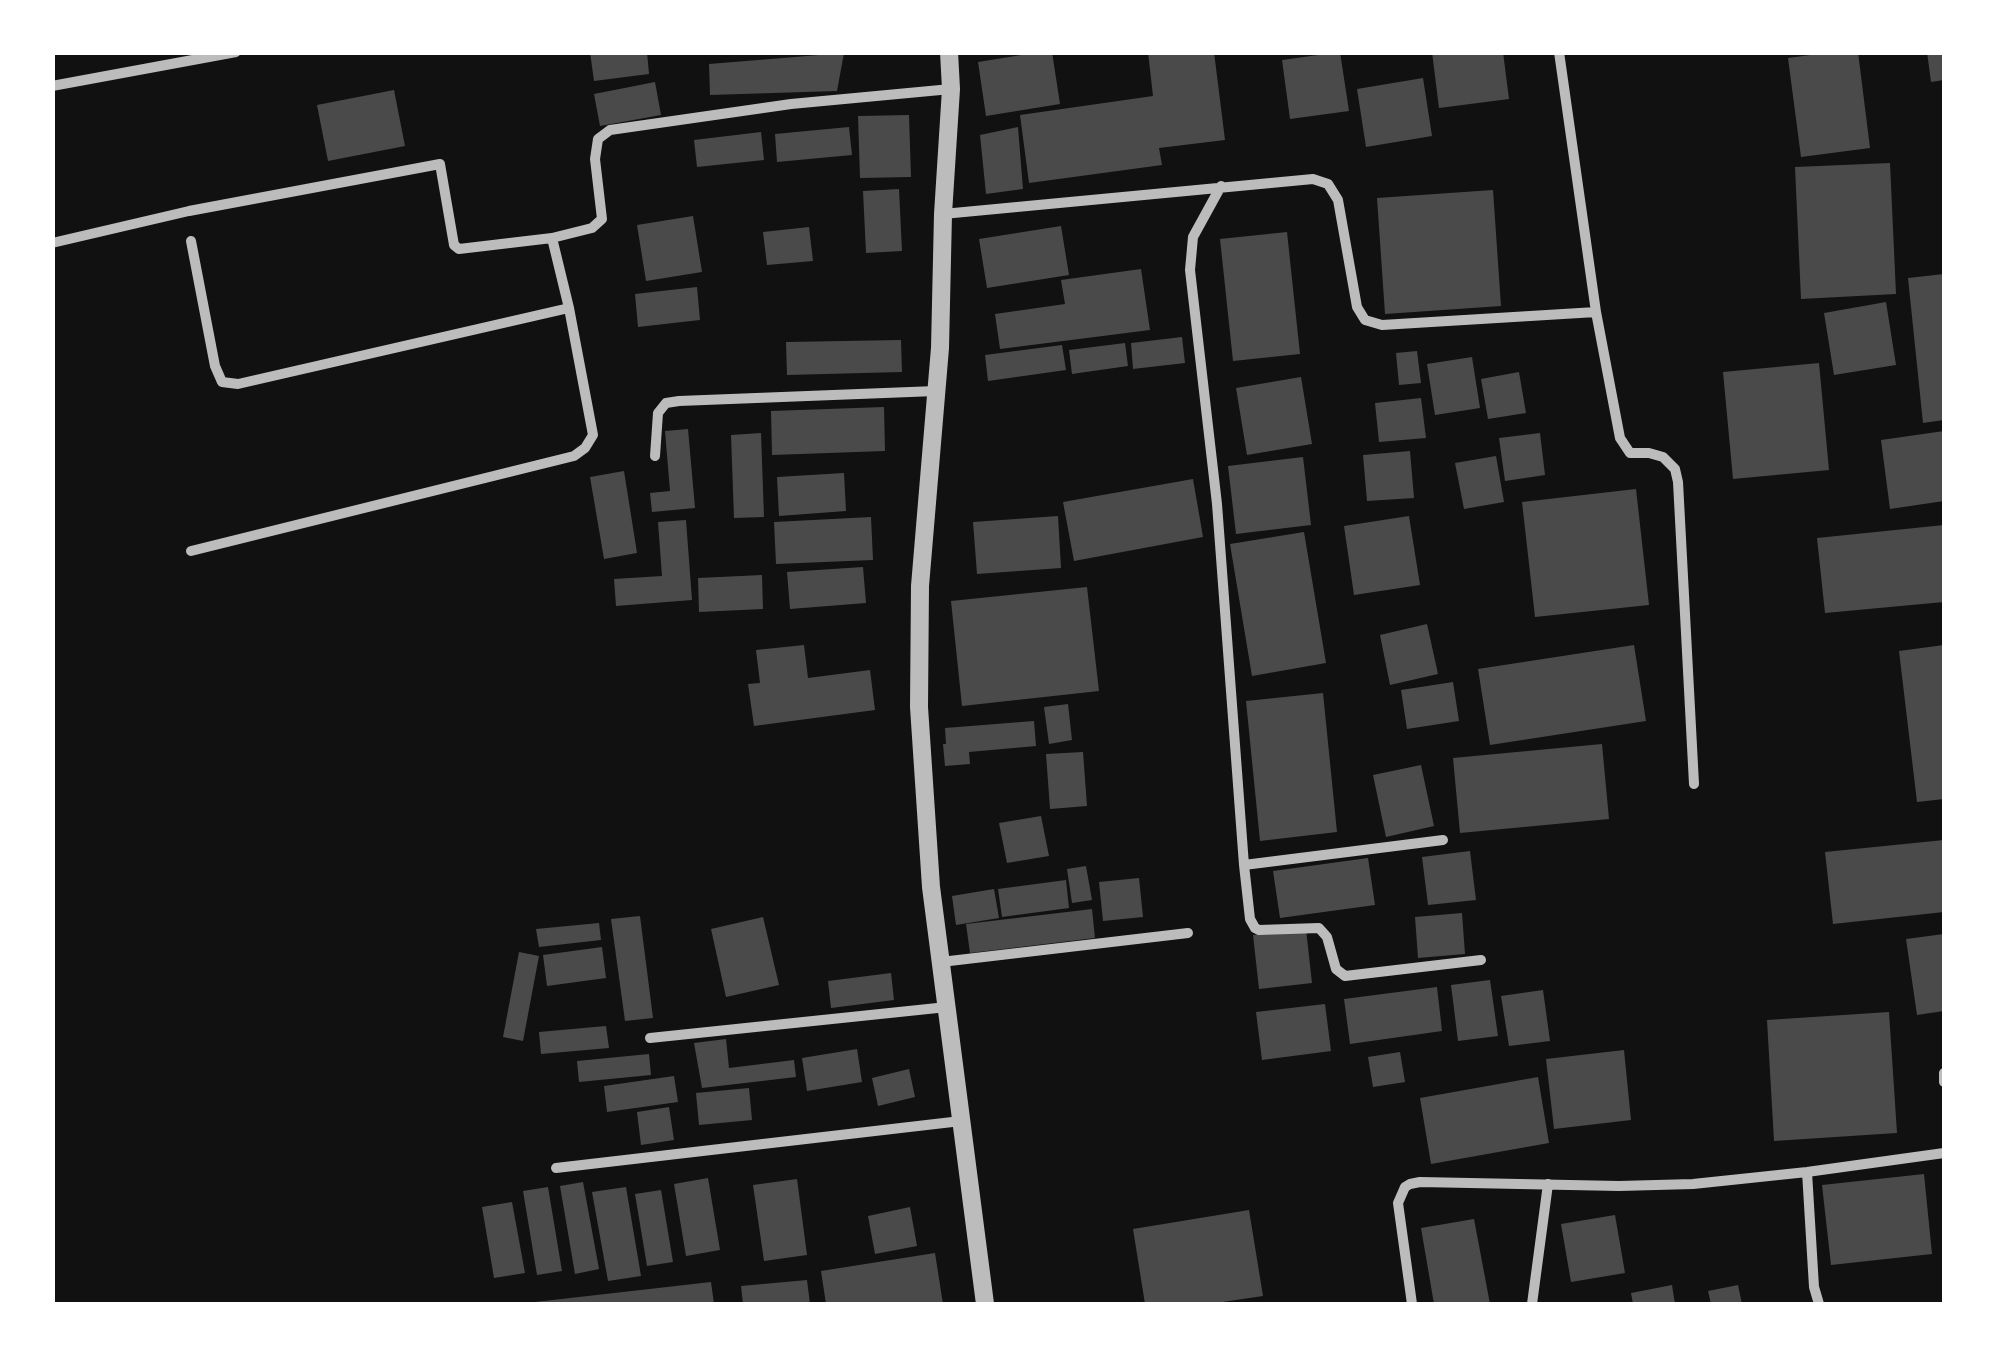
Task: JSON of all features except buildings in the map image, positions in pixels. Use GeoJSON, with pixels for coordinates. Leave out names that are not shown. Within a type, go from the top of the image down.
{"type":"FeatureCollection","features":[{"type":"Feature","properties":{"kind":"street"},"geometry":{"type":"LineString","coordinates":[[52,86],[236,52]]}},
{"type":"Feature","properties":{"kind":"street"},"geometry":{"type":"LineString","coordinates":[[950,52],[942,298],[918,659],[926,822],[940,962],[985,1304]]}},
{"type":"Feature","properties":{"kind":"street"},"geometry":{"type":"LineString","coordinates":[[1559,52],[1596,312],[1622,444],[1630,453],[1663,457],[1675,469],[1678,482],[1694,784]]}},
{"type":"Feature","properties":{"kind":"street"},"geometry":{"type":"LineString","coordinates":[[52,242],[189,211],[440,164],[458,249],[552,238],[592,228],[602,220],[595,159],[598,139],[610,130],[792,104],[951,89]]}},
{"type":"Feature","properties":{"kind":"street"},"geometry":{"type":"LineString","coordinates":[[943,214],[1313,179],[1328,184],[1338,200],[1357,307],[1365,320],[1382,324],[1596,312]]}},
{"type":"Feature","properties":{"kind":"street"},"geometry":{"type":"LineString","coordinates":[[1221,186],[1192,237],[1190,270],[1217,504],[1250,919],[1258,930],[1319,928],[1327,938],[1336,969],[1345,976],[1481,960]]}},
{"type":"Feature","properties":{"kind":"street"},"geometry":{"type":"LineString","coordinates":[[192,551],[574,456],[585,448],[593,435],[552,238]]}},
{"type":"Feature","properties":{"kind":"street"},"geometry":{"type":"LineString","coordinates":[[191,241],[215,366],[222,382],[238,384],[568,308]]}},
{"type":"Feature","properties":{"kind":"street"},"geometry":{"type":"LineString","coordinates":[[655,456],[658,413],[666,403],[936,390]]}},
{"type":"Feature","properties":{"kind":"street"},"geometry":{"type":"LineString","coordinates":[[1244,865],[1443,840]]}},
{"type":"Feature","properties":{"kind":"street"},"geometry":{"type":"LineString","coordinates":[[940,962],[1188,934]]}},
{"type":"Feature","properties":{"kind":"street"},"geometry":{"type":"LineString","coordinates":[[650,1038],[947,1008]]}},
{"type":"Feature","properties":{"kind":"street"},"geometry":{"type":"LineString","coordinates":[[1944,1073],[1944,1082]]}},
{"type":"Feature","properties":{"kind":"street"},"geometry":{"type":"LineString","coordinates":[[556,1168],[961,1121]]}},
{"type":"Feature","properties":{"kind":"street"},"geometry":{"type":"LineString","coordinates":[[1412,1304],[1398,1204],[1404,1188],[1420,1182],[1693,1184],[1944,1153]]}},
{"type":"Feature","properties":{"kind":"street"},"geometry":{"type":"LineString","coordinates":[[1808,1172],[1814,1287],[1820,1304]]}},
{"type":"Feature","properties":{"kind":"street"},"geometry":{"type":"LineString","coordinates":[[1532,1304],[1548,1184]]}}]}
